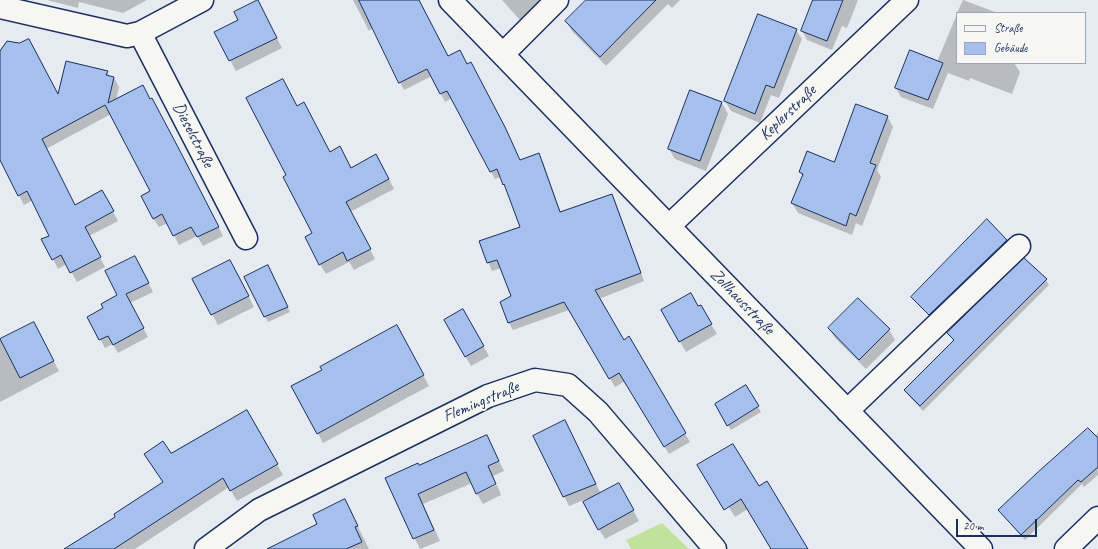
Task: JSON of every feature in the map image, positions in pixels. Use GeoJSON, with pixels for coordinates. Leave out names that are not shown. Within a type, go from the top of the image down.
{"type":"FeatureCollection","features":[{"type":"Feature","properties":{"kind":"street"},"geometry":{"type":"LineString","coordinates":[[0,7],[127,36],[140,33],[202,0]]}},
{"type":"Feature","properties":{"kind":"street","name":"Zollhausstraße"},"geometry":{"type":"LineString","coordinates":[[450,0],[981,549]]}},
{"type":"Feature","properties":{"kind":"street"},"geometry":{"type":"LineString","coordinates":[[503,54],[557,0]]}},
{"type":"Feature","properties":{"kind":"street","name":"Keplerstraße"},"geometry":{"type":"LineString","coordinates":[[669,226],[907,0]]}},
{"type":"Feature","properties":{"kind":"street","name":"Dieselstraße"},"geometry":{"type":"LineString","coordinates":[[140,33],[246,238]]}},
{"type":"Feature","properties":{"kind":"street"},"geometry":{"type":"LineString","coordinates":[[848,411],[1019,246]]}},
{"type":"Feature","properties":{"kind":"street","name":"Flemingstraße"},"geometry":{"type":"LineString","coordinates":[[206,549],[259,510],[488,396],[534,380],[568,386],[598,412],[715,549]]}},
{"type":"Feature","properties":{"kind":"street"},"geometry":{"type":"LineString","coordinates":[[1066,549],[1098,518]]}},
{"type":"Feature","properties":{"kind":"green space"},"geometry":{"type":"Polygon","coordinates":[[[662,523],[689,549],[631,549],[626,540],[662,523]]]}},
{"type":"Feature","properties":{"kind":"building"},"geometry":{"type":"Polygon","coordinates":[[[258,0],[277,38],[229,61],[214,32],[238,20],[234,12],[258,0]]]}},
{"type":"Feature","properties":{"kind":"building"},"geometry":{"type":"Polygon","coordinates":[[[359,0],[419,0],[448,56],[460,50],[467,64],[471,62],[505,127],[520,160],[539,153],[560,212],[612,194],[641,273],[595,290],[624,340],[629,336],[686,433],[664,447],[619,373],[609,379],[564,302],[508,323],[500,302],[511,296],[497,260],[487,263],[479,241],[520,227],[504,184],[503,185],[497,169],[490,172],[447,91],[440,94],[427,69],[399,83],[359,0]]]}},
{"type":"Feature","properties":{"kind":"building"},"geometry":{"type":"Polygon","coordinates":[[[586,0],[656,0],[600,57],[565,21],[586,0]]]}},
{"type":"Feature","properties":{"kind":"building"},"geometry":{"type":"Polygon","coordinates":[[[813,0],[843,0],[827,41],[801,31],[813,0]]]}},
{"type":"Feature","properties":{"kind":"building"},"geometry":{"type":"Polygon","coordinates":[[[758,14],[797,29],[774,88],[766,85],[755,114],[724,101],[758,14]]]}},
{"type":"Feature","properties":{"kind":"building"},"geometry":{"type":"Polygon","coordinates":[[[29,39],[58,94],[66,61],[108,71],[106,75],[114,77],[108,103],[143,85],[150,99],[152,98],[219,227],[197,237],[191,227],[173,236],[162,214],[153,219],[141,196],[150,191],[105,105],[42,139],[75,205],[102,190],[114,211],[85,227],[101,257],[70,273],[61,255],[52,260],[41,239],[49,236],[27,191],[18,196],[0,160],[0,51],[7,41],[19,43],[29,39]]]}},
{"type":"Feature","properties":{"kind":"building"},"geometry":{"type":"Polygon","coordinates":[[[910,50],[943,63],[928,100],[895,88],[910,50]]]}},
{"type":"Feature","properties":{"kind":"building"},"geometry":{"type":"Polygon","coordinates":[[[283,79],[297,106],[304,102],[330,152],[340,146],[351,168],[376,154],[389,179],[346,202],[371,249],[347,261],[343,252],[319,265],[305,237],[312,233],[283,177],[286,175],[246,98],[283,79]]]}},
{"type":"Feature","properties":{"kind":"building"},"geometry":{"type":"Polygon","coordinates":[[[690,90],[722,102],[700,161],[668,149],[690,90]]]}},
{"type":"Feature","properties":{"kind":"building"},"geometry":{"type":"Polygon","coordinates":[[[856,104],[888,116],[870,163],[876,165],[856,216],[850,213],[846,226],[791,203],[803,174],[799,172],[807,151],[834,162],[856,104]]]}},
{"type":"Feature","properties":{"kind":"building"},"geometry":{"type":"Polygon","coordinates":[[[987,219],[1007,240],[929,315],[911,297],[987,219]]]}},
{"type":"Feature","properties":{"kind":"building"},"geometry":{"type":"Polygon","coordinates":[[[135,256],[149,283],[126,294],[144,328],[113,345],[108,336],[99,340],[87,317],[103,308],[101,304],[117,295],[105,271],[135,256]]]}},
{"type":"Feature","properties":{"kind":"building"},"geometry":{"type":"Polygon","coordinates":[[[1024,258],[1047,279],[920,406],[904,390],[954,340],[947,333],[1024,258]]]}},
{"type":"Feature","properties":{"kind":"building"},"geometry":{"type":"Polygon","coordinates":[[[230,260],[249,296],[211,315],[192,279],[230,260]]]}},
{"type":"Feature","properties":{"kind":"building"},"geometry":{"type":"Polygon","coordinates":[[[268,265],[288,307],[264,317],[244,277],[268,265]]]}},
{"type":"Feature","properties":{"kind":"building"},"geometry":{"type":"Polygon","coordinates":[[[691,293],[698,306],[701,305],[712,324],[679,342],[661,310],[691,293]]]}},
{"type":"Feature","properties":{"kind":"building"},"geometry":{"type":"Polygon","coordinates":[[[858,298],[890,329],[859,360],[828,328],[858,298]]]}},
{"type":"Feature","properties":{"kind":"building"},"geometry":{"type":"Polygon","coordinates":[[[463,309],[484,346],[465,357],[444,320],[463,309]]]}},
{"type":"Feature","properties":{"kind":"building"},"geometry":{"type":"Polygon","coordinates":[[[34,322],[54,361],[20,378],[0,339],[34,322]]]}},
{"type":"Feature","properties":{"kind":"building"},"geometry":{"type":"Polygon","coordinates":[[[397,325],[424,375],[317,434],[291,386],[322,370],[320,367],[397,325]]]}},
{"type":"Feature","properties":{"kind":"building"},"geometry":{"type":"Polygon","coordinates":[[[746,385],[759,406],[727,426],[715,404],[746,385]]]}},
{"type":"Feature","properties":{"kind":"building"},"geometry":{"type":"Polygon","coordinates":[[[247,410],[278,464],[230,491],[223,478],[114,549],[64,549],[115,517],[114,514],[163,482],[144,454],[163,441],[171,453],[247,410]]]}},
{"type":"Feature","properties":{"kind":"building"},"geometry":{"type":"Polygon","coordinates":[[[565,420],[596,484],[563,497],[533,436],[565,420]]]}},
{"type":"Feature","properties":{"kind":"building"},"geometry":{"type":"Polygon","coordinates":[[[1088,428],[1098,438],[1098,467],[1081,482],[1078,480],[1021,535],[998,510],[1088,428]]]}},
{"type":"Feature","properties":{"kind":"building"},"geometry":{"type":"Polygon","coordinates":[[[487,435],[499,461],[488,466],[496,484],[476,494],[466,472],[418,494],[434,530],[413,539],[385,478],[418,463],[419,465],[487,435]]]}},
{"type":"Feature","properties":{"kind":"building"},"geometry":{"type":"Polygon","coordinates":[[[733,444],[759,486],[767,481],[808,549],[771,549],[741,499],[724,510],[697,465],[733,444]]]}},
{"type":"Feature","properties":{"kind":"building"},"geometry":{"type":"Polygon","coordinates":[[[619,483],[634,510],[598,530],[583,502],[619,483]]]}},
{"type":"Feature","properties":{"kind":"building"},"geometry":{"type":"Polygon","coordinates":[[[345,499],[358,526],[355,527],[362,542],[346,549],[267,549],[317,524],[313,515],[345,499]]]}}]}
